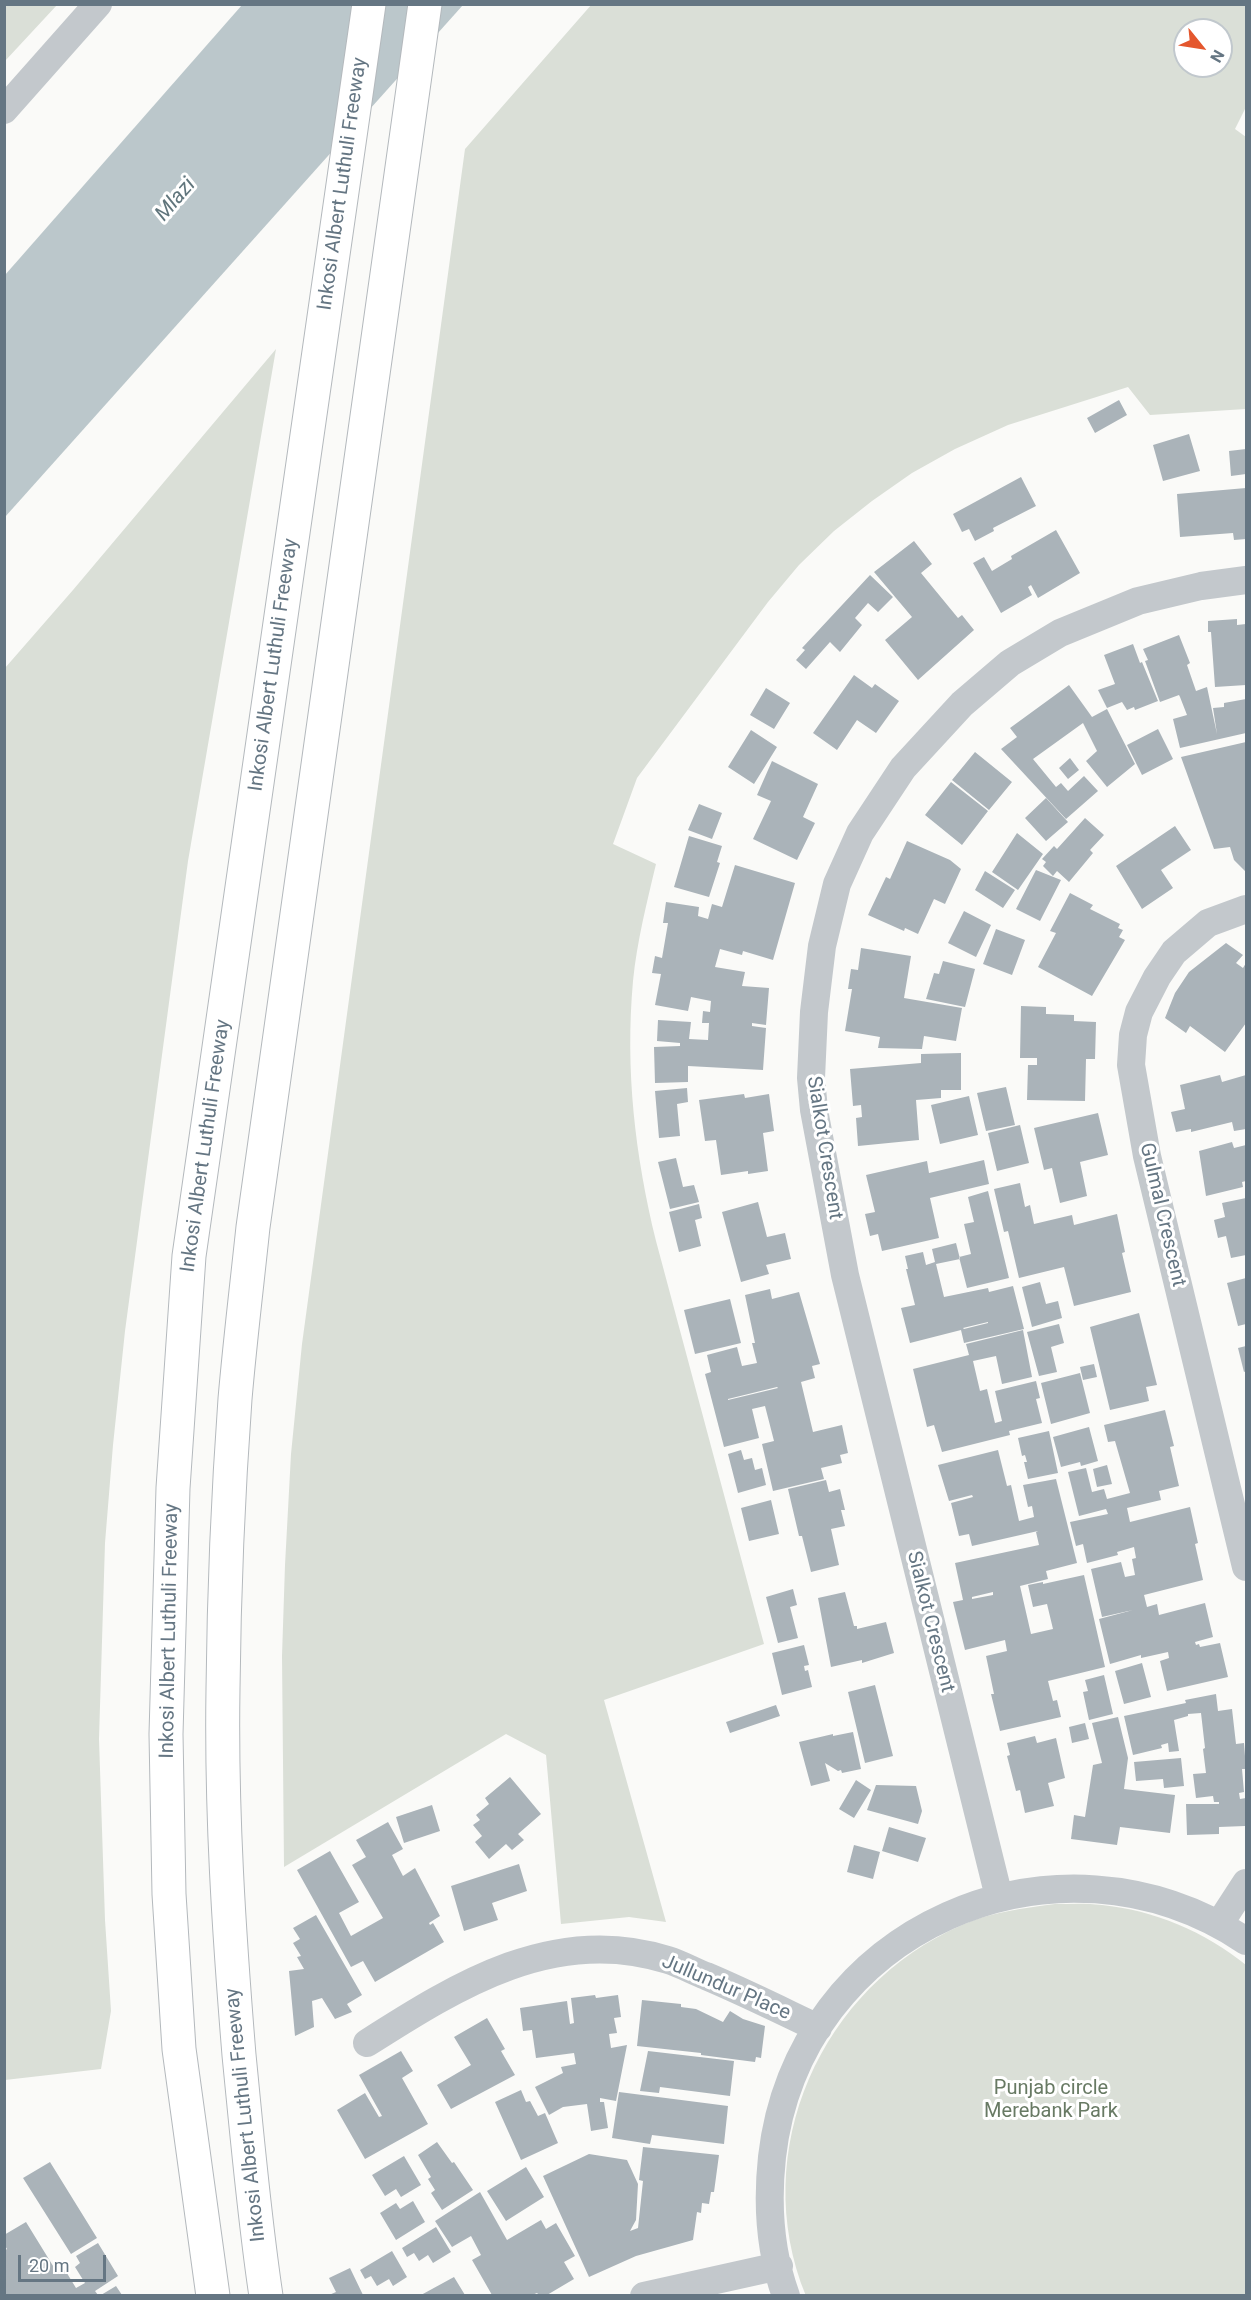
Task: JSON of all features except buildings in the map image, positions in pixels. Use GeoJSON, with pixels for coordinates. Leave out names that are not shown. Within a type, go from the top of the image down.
{"type":"FeatureCollection","features":[{"type":"Feature","properties":{"kind":"highway","name":"Inkosi Albert Luthuli Freeway"},"geometry":{"type":"LineString","coordinates":[[213,2295],[179,2049],[169,1894],[166,1734],[173,1488],[189,1256],[369,4]]}},
{"type":"Feature","properties":{"kind":"highway","name":"Inkosi Albert Luthuli Freeway"},"geometry":{"type":"LineString","coordinates":[[266,2295],[257,2237],[233,1983],[225,1844],[222,1691],[229,1495],[236,1396],[253,1227],[425,4]]}},
{"type":"Feature","properties":{"kind":"highway"},"geometry":{"type":"LineString","coordinates":[[179,2049],[192,2295]]}},
{"type":"Feature","properties":{"kind":"highway"},"geometry":{"type":"LineString","coordinates":[[257,2237],[278,2295]]}},
{"type":"Feature","properties":{"kind":"street"},"geometry":{"type":"LineString","coordinates":[[4,110],[94,6]]}},
{"type":"Feature","properties":{"kind":"street","name":"Sialkot Crescent"},"geometry":{"type":"LineString","coordinates":[[999,1897],[845,1275],[814,1110],[811,1078],[814,1012],[822,946],[837,884],[860,833],[903,768],[962,704],[1010,663],[1060,633],[1138,601],[1201,586],[1246,580]]}},
{"type":"Feature","properties":{"kind":"street","name":"Gulmal Crescent"},"geometry":{"type":"LineString","coordinates":[[1246,909],[1208,923],[1174,952],[1157,977],[1139,1012],[1133,1035],[1131,1065],[1147,1156],[1246,1566]]}},
{"type":"Feature","properties":{"kind":"street"},"geometry":{"type":"LineString","coordinates":[[1220,1923],[1246,1883]]}},
{"type":"Feature","properties":{"kind":"street"},"geometry":{"type":"LineString","coordinates":[[786,2295],[772,2245],[769,2188],[775,2131],[792,2076],[818,2028],[847,1989],[879,1958],[926,1927],[956,1912],[999,1897],[1044,1889],[1091,1888],[1137,1894],[1182,1907],[1220,1923],[1246,1941]]}},
{"type":"Feature","properties":{"kind":"street","name":"Jullundur Place"},"geometry":{"type":"LineString","coordinates":[[367,2043],[464,1984],[510,1965],[546,1955],[590,1949],[614,1950],[668,1960],[735,1988],[818,2028]]}},
{"type":"Feature","properties":{"kind":"street"},"geometry":{"type":"LineString","coordinates":[[644,2295],[779,2266]]}},
{"type":"Feature","properties":{"kind":"green space"},"geometry":{"type":"Polygon","coordinates":[[[592,4],[1246,5],[1246,107],[1235,129],[1246,137],[1246,409],[1150,415],[1128,387],[1008,425],[955,449],[912,473],[834,531],[799,565],[768,602],[637,778],[613,844],[656,864],[640,936],[633,981],[630,1047],[637,1144],[656,1241],[764,1644],[604,1700],[666,1922],[629,1917],[561,1924],[546,1755],[506,1734],[284,1867],[282,1656],[285,1565],[291,1454],[302,1344],[465,149],[592,4]]]}},
{"type":"Feature","properties":{"kind":"green space"},"geometry":{"type":"Polygon","coordinates":[[[4,5],[57,5],[5,61],[4,5]]]}},
{"type":"Feature","properties":{"kind":"green space"},"geometry":{"type":"Polygon","coordinates":[[[276,349],[188,861],[125,1331],[113,1445],[105,1543],[99,1739],[105,1920],[111,2011],[101,2069],[5,2080],[5,668],[276,349]]]}},
{"type":"Feature","properties":{"kind":"green space","name":"Punjab circle Merebank Park"},"geometry":{"type":"Polygon","coordinates":[[[1055,1904],[1102,1905],[1159,1917],[1214,1942],[1246,1965],[1246,2295],[806,2296],[790,2241],[786,2185],[792,2131],[809,2079],[835,2031],[870,1988],[912,1953],[962,1925],[984,1917],[1055,1904]]]}},
{"type":"Feature","properties":{"kind":"water","name":"Mlazi"},"geometry":{"type":"Polygon","coordinates":[[[242,5],[463,5],[5,517],[5,275],[242,5]]]}}]}
